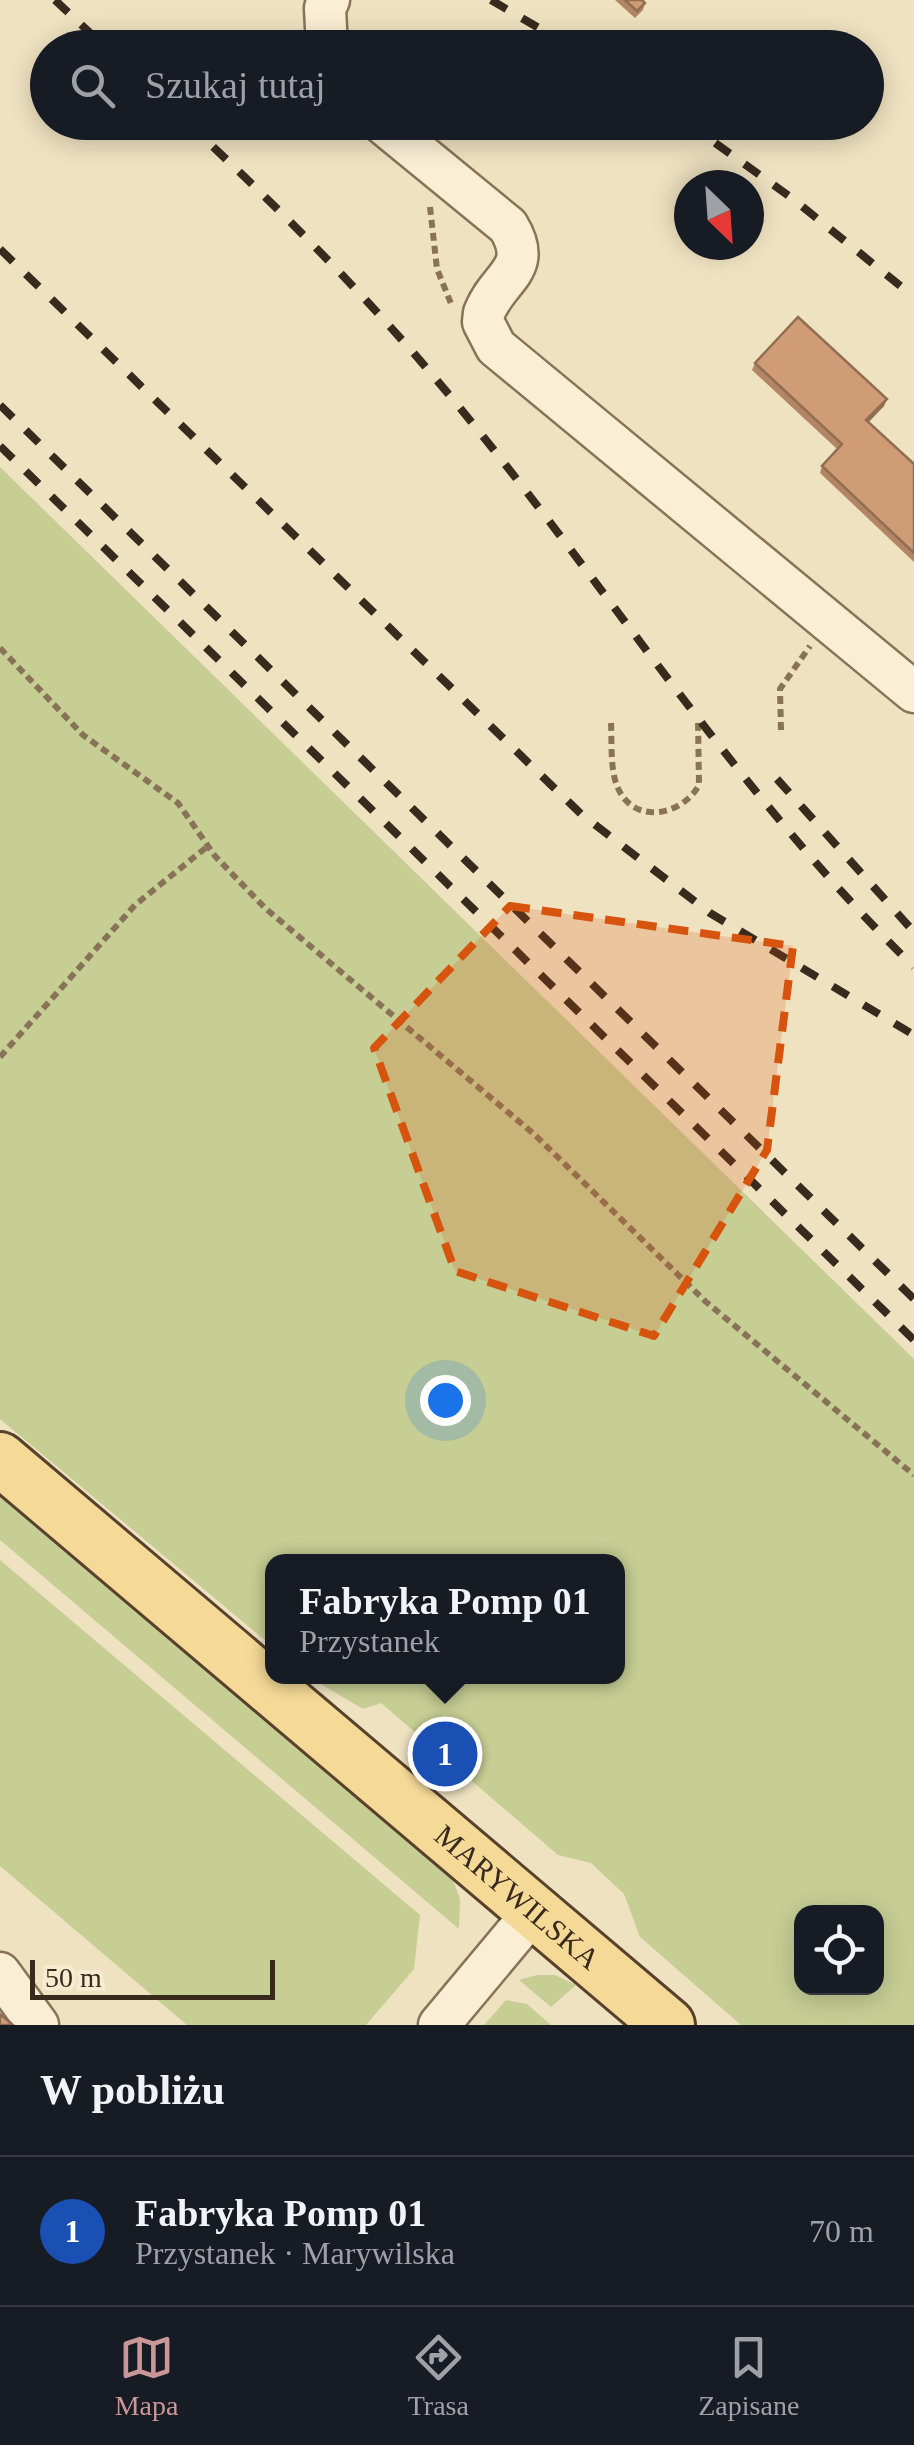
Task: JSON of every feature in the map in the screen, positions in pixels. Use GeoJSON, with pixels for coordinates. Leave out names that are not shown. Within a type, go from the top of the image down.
{"type":"FeatureCollection","features":[{"type":"Feature","properties":{"kind":"main road","name":"MARYWILSKA"},"geometry":{"type":"LineString","coordinates":[[0,1459],[265,1683]]}},
{"type":"Feature","properties":{"kind":"main road","name":"MARYWILSKA"},"geometry":{"type":"LineString","coordinates":[[266,1684],[668,2025]]}},
{"type":"Feature","properties":{"kind":"street"},"geometry":{"type":"LineString","coordinates":[[326,30],[325,8],[329,0]]}},
{"type":"Feature","properties":{"kind":"street"},"geometry":{"type":"LineString","coordinates":[[402,140],[508,226],[517,241],[518,262],[488,301],[483,322],[496,346],[914,692]]}},
{"type":"Feature","properties":{"kind":"street"},"geometry":{"type":"LineString","coordinates":[[438,2025],[534,1910]]}},
{"type":"Feature","properties":{"kind":"street"},"geometry":{"type":"LineString","coordinates":[[0,1974],[38,2025]]}},
{"type":"Feature","properties":{"kind":"path"},"geometry":{"type":"LineString","coordinates":[[415,151],[427,189],[434,256],[445,293],[462,315],[483,322]]}},
{"type":"Feature","properties":{"kind":"path"},"geometry":{"type":"LineString","coordinates":[[781,730],[777,707],[784,680],[830,622]]}},
{"type":"Feature","properties":{"kind":"path"},"geometry":{"type":"LineString","coordinates":[[0,648],[82,736],[178,804],[238,884],[264,908],[534,1134],[705,1301],[914,1475]]}},
{"type":"Feature","properties":{"kind":"path"},"geometry":{"type":"LineString","coordinates":[[611,723],[618,789],[639,809],[660,812],[679,808],[698,785],[698,720]]}},
{"type":"Feature","properties":{"kind":"path"},"geometry":{"type":"LineString","coordinates":[[0,1058],[135,905],[160,880],[208,846]]}},
{"type":"Feature","properties":{"kind":"highlighted area"},"geometry":{"type":"Polygon","coordinates":[[[510,906],[793,946],[767,1150],[654,1336],[455,1271],[374,1048],[510,906]]]}},
{"type":"Feature","properties":{"kind":"green space"},"geometry":{"type":"Polygon","coordinates":[[[0,467],[914,1359],[914,2025],[741,2025],[640,1937],[624,1894],[591,1863],[558,1855],[381,1703],[363,1709],[321,1684],[625,1684],[625,1554],[265,1554],[265,1640],[0,1419],[0,467]]]}},
{"type":"Feature","properties":{"kind":"green space"},"geometry":{"type":"Polygon","coordinates":[[[0,1494],[452,1877],[460,1899],[459,1929],[0,1540],[0,1494]]]}},
{"type":"Feature","properties":{"kind":"green space"},"geometry":{"type":"Polygon","coordinates":[[[0,1560],[420,1915],[414,1969],[366,2025],[187,2025],[0,1866],[0,1560]]]}},
{"type":"Feature","properties":{"kind":"green space"},"geometry":{"type":"Polygon","coordinates":[[[555,1975],[576,1985],[551,2007],[519,1980],[555,1975]]]}},
{"type":"Feature","properties":{"kind":"green space"},"geometry":{"type":"Polygon","coordinates":[[[506,2000],[527,2004],[551,2025],[484,2025],[506,2000]]]}},
{"type":"Feature","properties":{"kind":"building"},"geometry":{"type":"Polygon","coordinates":[[[625,0],[642,0],[645,3],[637,11],[625,0]]]}},
{"type":"Feature","properties":{"kind":"building"},"geometry":{"type":"Polygon","coordinates":[[[798,317],[887,399],[866,420],[914,464],[914,553],[822,466],[842,444],[755,363],[798,317]]]}},
{"type":"Feature","properties":{"kind":"building"},"geometry":{"type":"Polygon","coordinates":[[[0,2014],[13,2025],[0,2025],[0,2014]]]}},
{"type":"Feature","properties":{"kind":"railway"},"geometry":{"type":"LineString","coordinates":[[55,0],[87,30]]}},
{"type":"Feature","properties":{"kind":"railway"},"geometry":{"type":"LineString","coordinates":[[491,0],[542,30]]}},
{"type":"Feature","properties":{"kind":"railway"},"geometry":{"type":"LineString","coordinates":[[206,140],[315,247],[435,378],[785,827],[914,967]]}},
{"type":"Feature","properties":{"kind":"railway"},"geometry":{"type":"LineString","coordinates":[[711,140],[793,199],[914,297]]}},
{"type":"Feature","properties":{"kind":"railway"},"geometry":{"type":"LineString","coordinates":[[0,249],[581,814],[710,913],[914,1035]]}},
{"type":"Feature","properties":{"kind":"railway"},"geometry":{"type":"LineString","coordinates":[[0,405],[914,1299]]}},
{"type":"Feature","properties":{"kind":"railway"},"geometry":{"type":"LineString","coordinates":[[0,446],[914,1340]]}},
{"type":"Feature","properties":{"kind":"railway"},"geometry":{"type":"LineString","coordinates":[[777,779],[914,932]]}},
{"type":"Feature","properties":{"kind":"place","name":"Fabryka Pomp 01"},"geometry":{"type":"Point","coordinates":[445,1754]}}]}
